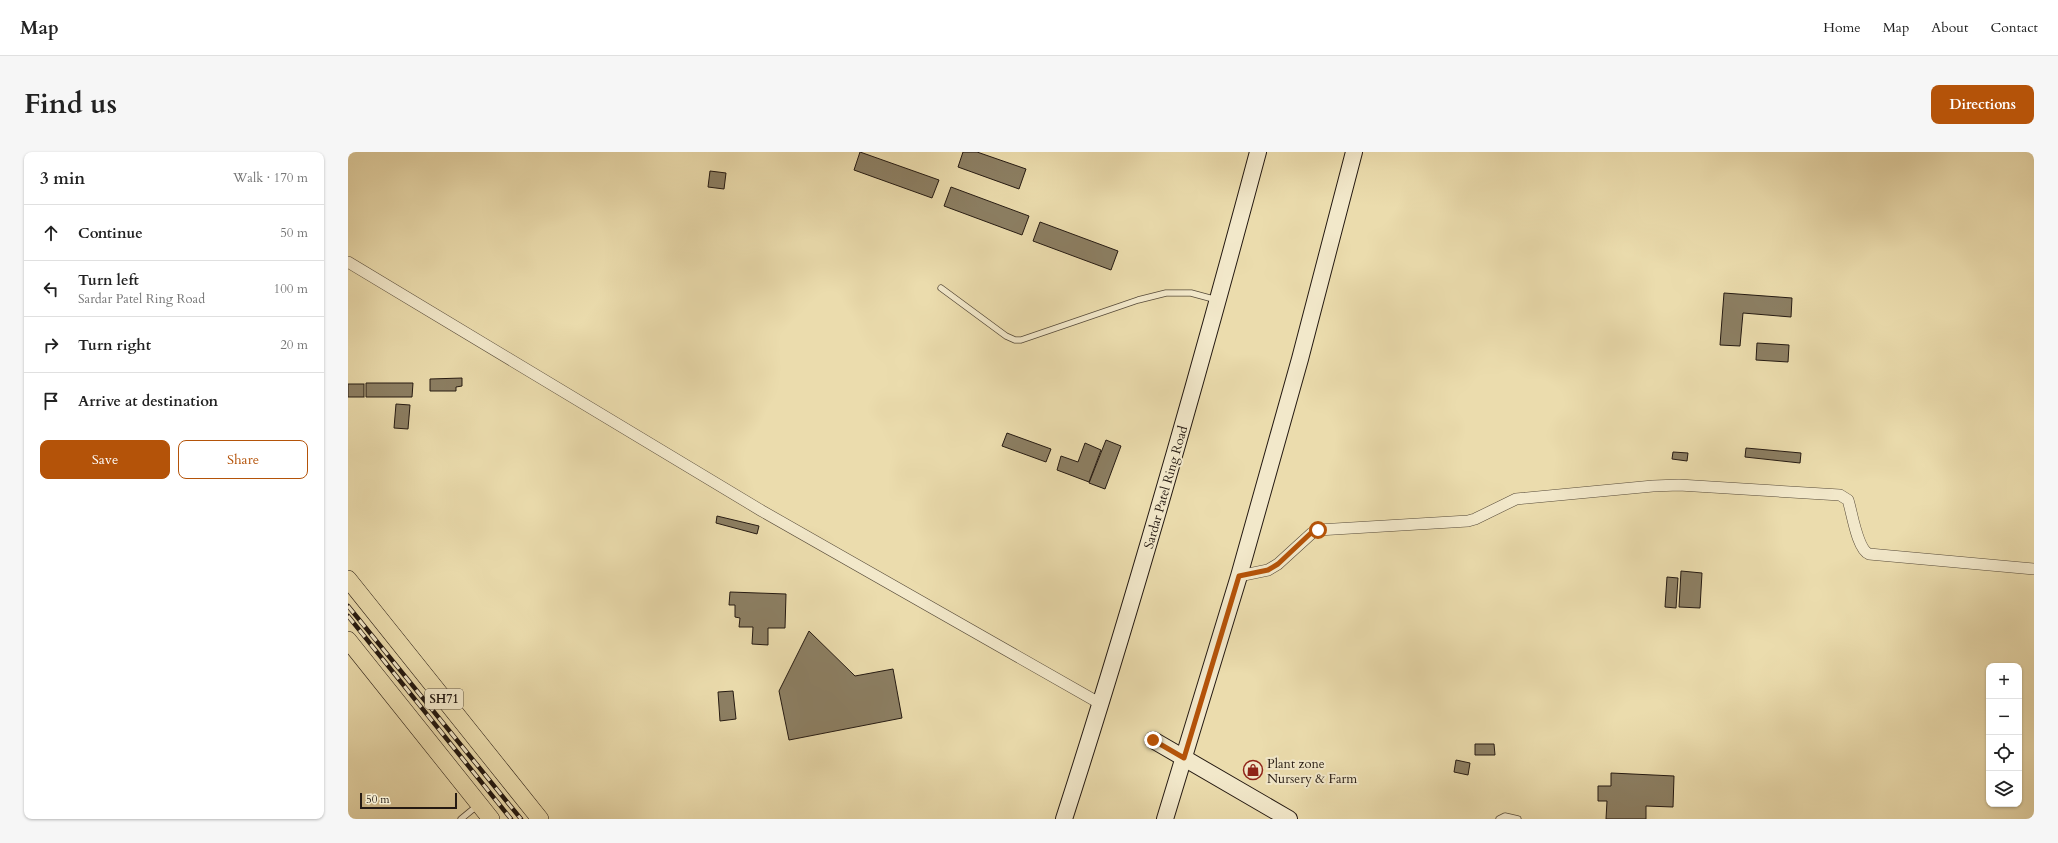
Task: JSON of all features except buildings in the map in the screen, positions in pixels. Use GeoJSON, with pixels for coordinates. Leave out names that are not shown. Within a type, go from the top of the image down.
{"type":"FeatureCollection","features":[{"type":"Feature","properties":{"kind":"main road","name":"SH71"},"geometry":{"type":"LineString","coordinates":[[348,580],[540,819]]}},
{"type":"Feature","properties":{"kind":"main road","name":"SH71"},"geometry":{"type":"LineString","coordinates":[[348,640],[491,819]]}},
{"type":"Feature","properties":{"kind":"street","name":"Sardar Patel Ring Road"},"geometry":{"type":"LineString","coordinates":[[1064,819],[1101,704],[1218,301],[1258,152]]}},
{"type":"Feature","properties":{"kind":"street"},"geometry":{"type":"LineString","coordinates":[[1165,819],[1239,576],[1300,359],[1354,152]]}},
{"type":"Feature","properties":{"kind":"street"},"geometry":{"type":"LineString","coordinates":[[348,262],[762,511],[1101,704]]}},
{"type":"Feature","properties":{"kind":"street"},"geometry":{"type":"LineString","coordinates":[[1239,576],[1268,570],[1278,564],[1312,532],[1318,530],[1468,521],[1516,499],[1679,485],[1840,495],[1848,500],[1860,542],[1866,553],[2034,569]]}},
{"type":"Feature","properties":{"kind":"street"},"geometry":{"type":"LineString","coordinates":[[1153,740],[1290,819]]}},
{"type":"Feature","properties":{"kind":"lane"},"geometry":{"type":"LineString","coordinates":[[941,288],[1006,336],[1015,340],[1021,340],[1138,300],[1166,293],[1191,293],[1218,301]]}},
{"type":"Feature","properties":{"kind":"lane"},"geometry":{"type":"LineString","coordinates":[[461,819],[479,804]]}},
{"type":"Feature","properties":{"kind":"lane"},"geometry":{"type":"LineString","coordinates":[[1498,819],[1505,816],[1518,819]]}},
{"type":"Feature","properties":{"kind":"railway"},"geometry":{"type":"LineString","coordinates":[[348,606],[521,819]]}},
{"type":"Feature","properties":{"kind":"railway"},"geometry":{"type":"LineString","coordinates":[[348,616],[511,819]]}},
{"type":"Feature","properties":{"kind":"place","name":"Plant zone Nursery & Farm"},"geometry":{"type":"Point","coordinates":[1253,770]}},
{"type":"Feature","properties":{"kind":"route"},"geometry":{"type":"LineString","coordinates":[[1153,740],[1184,758],[1239,576],[1268,570],[1278,564],[1312,532],[1318,530]]}}]}
